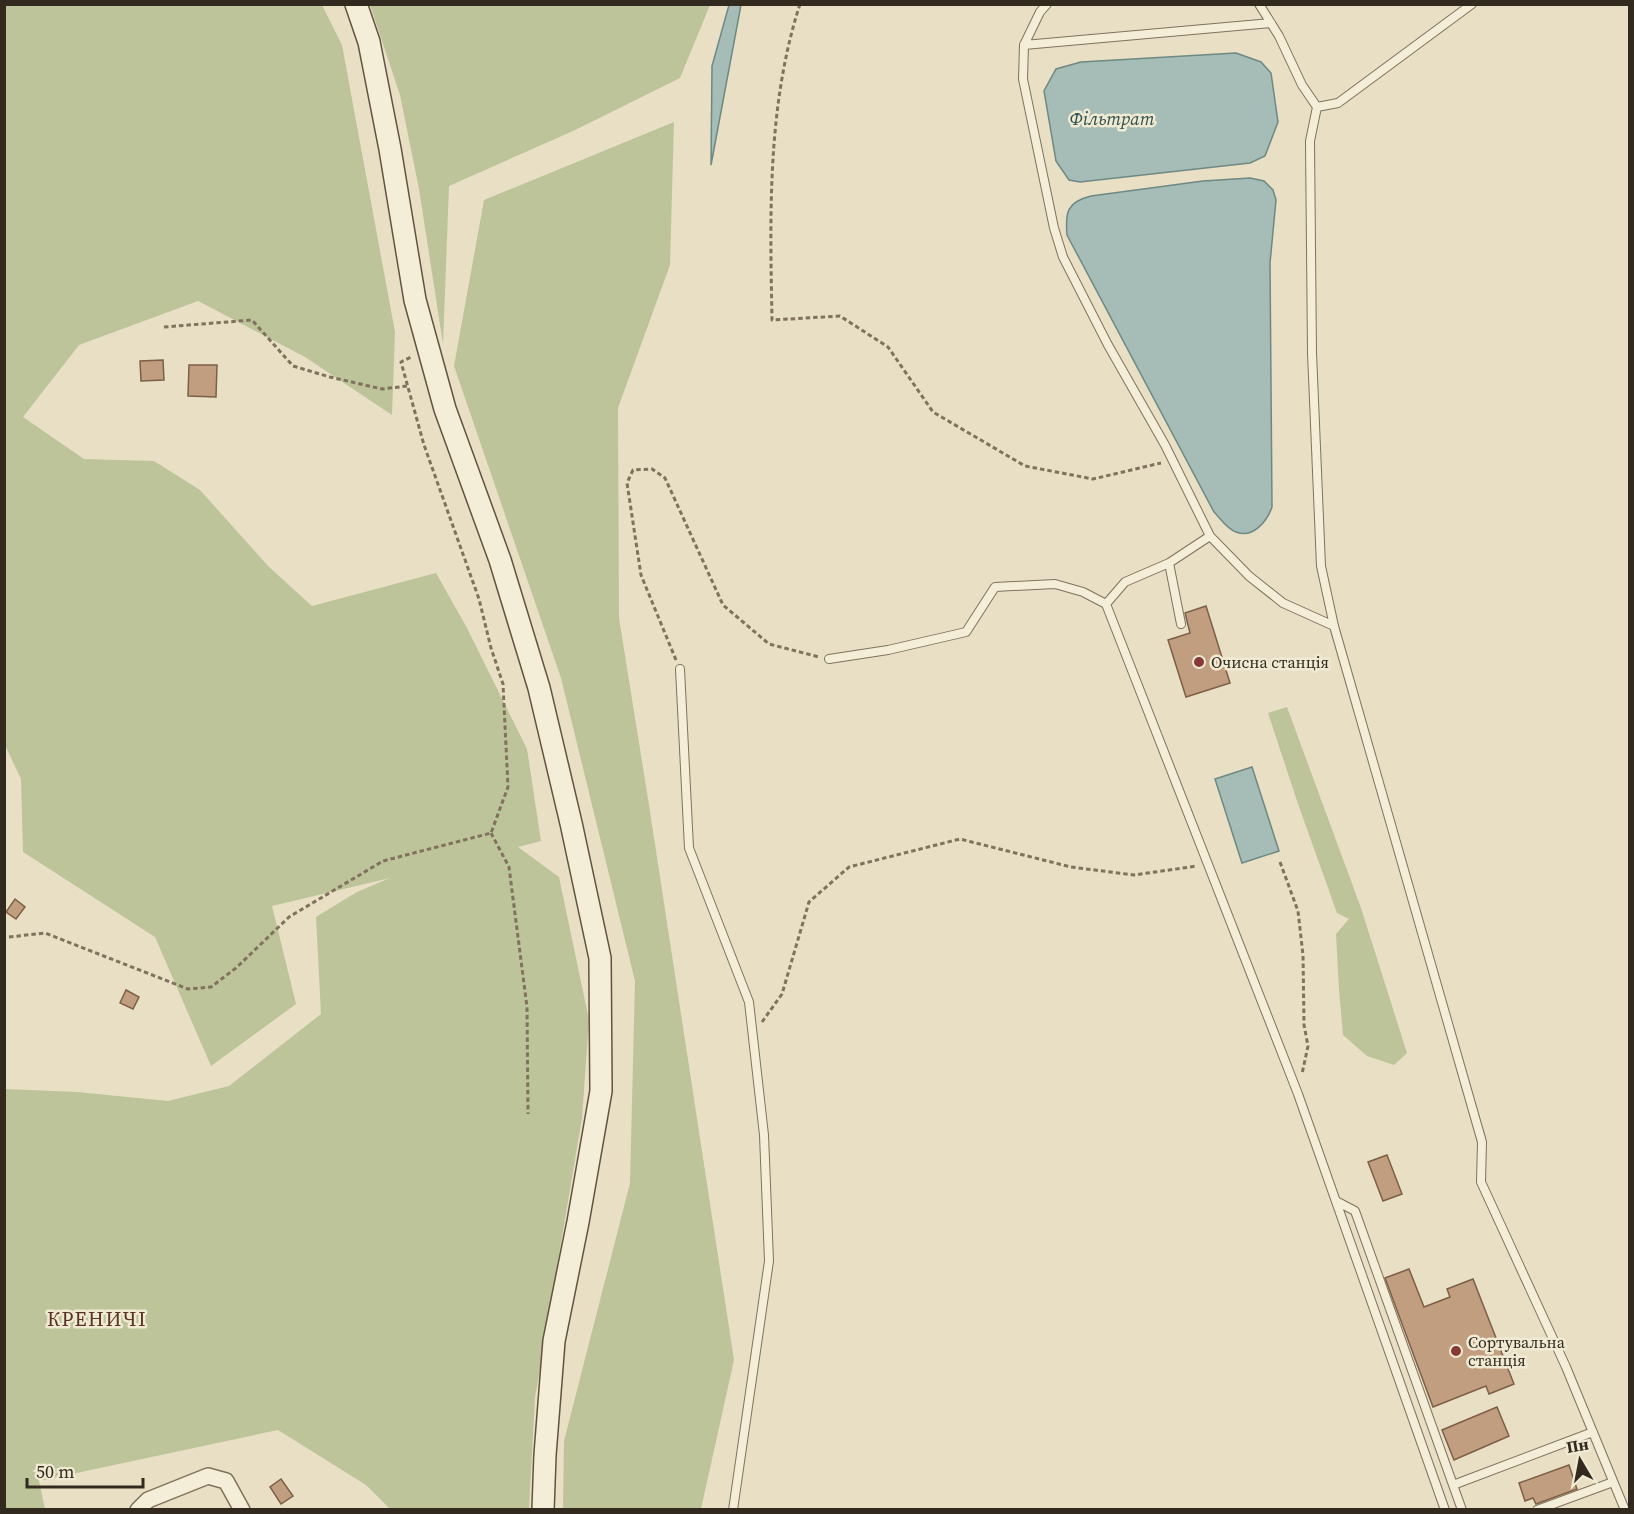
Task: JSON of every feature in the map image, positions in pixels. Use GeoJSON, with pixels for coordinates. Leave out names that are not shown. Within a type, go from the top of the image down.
{"type":"FeatureCollection","features":[{"type":"Feature","properties":{"kind":"main road"},"geometry":{"type":"LineString","coordinates":[[356,4],[369,42],[390,149],[415,300],[445,409],[500,560],[539,688],[600,958],[601,1090],[554,1341],[543,1509]]}},
{"type":"Feature","properties":{"kind":"street"},"geometry":{"type":"LineString","coordinates":[[138,1509],[148,1500],[207,1476],[226,1481],[242,1509]]}},
{"type":"Feature","properties":{"kind":"lane"},"geometry":{"type":"LineString","coordinates":[[1047,4],[1040,8],[1024,45],[1023,79],[1054,228],[1063,257],[1108,345],[1173,460],[1210,536],[1250,576],[1282,603],[1334,626]]}},
{"type":"Feature","properties":{"kind":"lane"},"geometry":{"type":"LineString","coordinates":[[1259,4],[1279,36],[1302,85],[1317,107],[1310,141],[1312,353],[1321,566],[1334,626],[1482,1142],[1480,1182],[1566,1367],[1625,1509]]}},
{"type":"Feature","properties":{"kind":"lane"},"geometry":{"type":"LineString","coordinates":[[1317,107],[1338,103],[1472,4]]}},
{"type":"Feature","properties":{"kind":"lane"},"geometry":{"type":"LineString","coordinates":[[1024,45],[1271,23]]}},
{"type":"Feature","properties":{"kind":"lane"},"geometry":{"type":"LineString","coordinates":[[1106,604],[1125,582],[1169,563],[1210,536]]}},
{"type":"Feature","properties":{"kind":"lane"},"geometry":{"type":"LineString","coordinates":[[1169,563],[1181,624]]}},
{"type":"Feature","properties":{"kind":"lane"},"geometry":{"type":"LineString","coordinates":[[829,660],[888,650],[966,632],[995,588],[1055,584],[1083,592],[1106,604],[1298,1094],[1445,1509]]}},
{"type":"Feature","properties":{"kind":"lane"},"geometry":{"type":"LineString","coordinates":[[680,669],[689,848],[749,1002],[764,1135],[769,1261],[733,1509]]}},
{"type":"Feature","properties":{"kind":"lane"},"geometry":{"type":"LineString","coordinates":[[1336,1201],[1355,1211],[1462,1509]]}},
{"type":"Feature","properties":{"kind":"lane"},"geometry":{"type":"LineString","coordinates":[[1453,1485],[1593,1432]]}},
{"type":"Feature","properties":{"kind":"lane"},"geometry":{"type":"LineString","coordinates":[[1537,1509],[1613,1482]]}},
{"type":"Feature","properties":{"kind":"path"},"geometry":{"type":"LineString","coordinates":[[800,4],[790,34],[776,114],[770,224],[772,320],[840,316],[888,347],[933,412],[1025,466],[1093,479],[1173,460]]}},
{"type":"Feature","properties":{"kind":"path"},"geometry":{"type":"LineString","coordinates":[[164,327],[252,320],[293,366],[330,378],[382,389],[408,386]]}},
{"type":"Feature","properties":{"kind":"path"},"geometry":{"type":"LineString","coordinates":[[429,349],[401,362],[424,446],[479,599],[502,684],[508,787],[491,833],[509,867],[527,1007],[528,1114]]}},
{"type":"Feature","properties":{"kind":"path"},"geometry":{"type":"LineString","coordinates":[[680,669],[640,575],[627,483],[633,470],[652,469],[665,478],[723,605],[770,644],[829,660]]}},
{"type":"Feature","properties":{"kind":"path"},"geometry":{"type":"LineString","coordinates":[[9,938],[45,933],[188,989],[211,987],[236,968],[289,917],[383,861],[491,833]]}},
{"type":"Feature","properties":{"kind":"path"},"geometry":{"type":"LineString","coordinates":[[753,1035],[782,994],[809,902],[849,867],[960,839],[1071,867],[1134,875],[1208,864]]}},
{"type":"Feature","properties":{"kind":"path"},"geometry":{"type":"LineString","coordinates":[[1280,862],[1298,911],[1303,955],[1304,1025],[1308,1046],[1298,1094]]}},
{"type":"Feature","properties":{"kind":"green space"},"geometry":{"type":"Polygon","coordinates":[[[5,5],[322,5],[342,45],[395,332],[392,415],[305,357],[198,301],[79,345],[23,417],[84,459],[154,461],[200,490],[268,566],[312,606],[436,573],[467,628],[527,749],[541,841],[518,847],[559,877],[589,1020],[582,1118],[535,1398],[529,1509],[390,1509],[366,1485],[278,1430],[39,1481],[45,1509],[5,1510],[5,1089],[77,1092],[168,1101],[229,1086],[321,1014],[316,917],[357,892],[390,878],[272,906],[296,1004],[211,1066],[155,937],[23,852],[21,779],[4,743],[5,5]]]}},
{"type":"Feature","properties":{"kind":"green space"},"geometry":{"type":"Polygon","coordinates":[[[370,5],[710,5],[680,78],[573,131],[449,186],[443,344],[419,189],[400,95],[370,5]]]}},
{"type":"Feature","properties":{"kind":"green space"},"geometry":{"type":"Polygon","coordinates":[[[674,122],[670,265],[618,408],[619,618],[734,1360],[701,1509],[563,1509],[564,1441],[630,1183],[635,981],[561,678],[454,366],[484,200],[674,122]]]}},
{"type":"Feature","properties":{"kind":"green space"},"geometry":{"type":"Polygon","coordinates":[[[1287,707],[1361,908],[1407,1053],[1394,1065],[1367,1056],[1343,1035],[1336,934],[1349,919],[1337,913],[1268,713],[1287,707]]]}},
{"type":"Feature","properties":{"kind":"water"},"geometry":{"type":"Polygon","coordinates":[[[729,5],[741,5],[711,165],[712,66],[729,5]]]}},
{"type":"Feature","properties":{"kind":"water","name":"Фільтрат"},"geometry":{"type":"Polygon","coordinates":[[[1236,53],[1261,62],[1271,73],[1278,122],[1265,156],[1250,163],[1080,182],[1069,180],[1056,161],[1044,91],[1056,69],[1081,62],[1236,53]]]}},
{"type":"Feature","properties":{"kind":"water"},"geometry":{"type":"Polygon","coordinates":[[[1250,178],[1264,181],[1273,190],[1276,200],[1270,263],[1272,507],[1267,518],[1254,531],[1242,534],[1230,529],[1214,512],[1067,235],[1067,214],[1077,201],[1091,196],[1203,181],[1250,178]]]}},
{"type":"Feature","properties":{"kind":"water"},"geometry":{"type":"Polygon","coordinates":[[[1252,767],[1279,851],[1242,863],[1215,779],[1252,767]]]}},
{"type":"Feature","properties":{"kind":"building"},"geometry":{"type":"Polygon","coordinates":[[[163,360],[164,380],[141,381],[140,361],[163,360]]]}},
{"type":"Feature","properties":{"kind":"building"},"geometry":{"type":"Polygon","coordinates":[[[189,365],[217,365],[216,397],[188,396],[189,365]]]}},
{"type":"Feature","properties":{"kind":"building","name":"Очисна станція"},"geometry":{"type":"Polygon","coordinates":[[[1206,606],[1230,683],[1186,697],[1168,640],[1190,633],[1185,613],[1206,606]]]}},
{"type":"Feature","properties":{"kind":"building"},"geometry":{"type":"Polygon","coordinates":[[[15,899],[25,907],[16,919],[6,912],[15,899]]]}},
{"type":"Feature","properties":{"kind":"building"},"geometry":{"type":"Polygon","coordinates":[[[126,990],[139,997],[133,1009],[120,1003],[126,990]]]}},
{"type":"Feature","properties":{"kind":"building"},"geometry":{"type":"Polygon","coordinates":[[[1387,1155],[1402,1194],[1383,1201],[1368,1162],[1387,1155]]]}},
{"type":"Feature","properties":{"kind":"building","name":"Сортувальна станція"},"geometry":{"type":"Polygon","coordinates":[[[1409,1269],[1424,1307],[1450,1297],[1447,1289],[1473,1279],[1514,1384],[1489,1394],[1486,1386],[1433,1407],[1385,1278],[1409,1269]]]}},
{"type":"Feature","properties":{"kind":"building"},"geometry":{"type":"Polygon","coordinates":[[[1497,1407],[1509,1436],[1454,1460],[1442,1430],[1497,1407]]]}},
{"type":"Feature","properties":{"kind":"building"},"geometry":{"type":"Polygon","coordinates":[[[1569,1465],[1577,1489],[1536,1504],[1533,1498],[1525,1501],[1519,1483],[1569,1465]]]}},
{"type":"Feature","properties":{"kind":"building"},"geometry":{"type":"Polygon","coordinates":[[[281,1479],[293,1496],[281,1504],[270,1487],[281,1479]]]}},
{"type":"Feature","properties":{"kind":"place","name":"Очисна станція"},"geometry":{"type":"Point","coordinates":[1199,662]}},
{"type":"Feature","properties":{"kind":"place","name":"Сортувальна станція"},"geometry":{"type":"Point","coordinates":[1456,1351]}},
{"type":"Feature","properties":{"kind":"district","name":"КРЕНИЧІ"},"geometry":{"type":"Point","coordinates":[97,1319]}}]}
